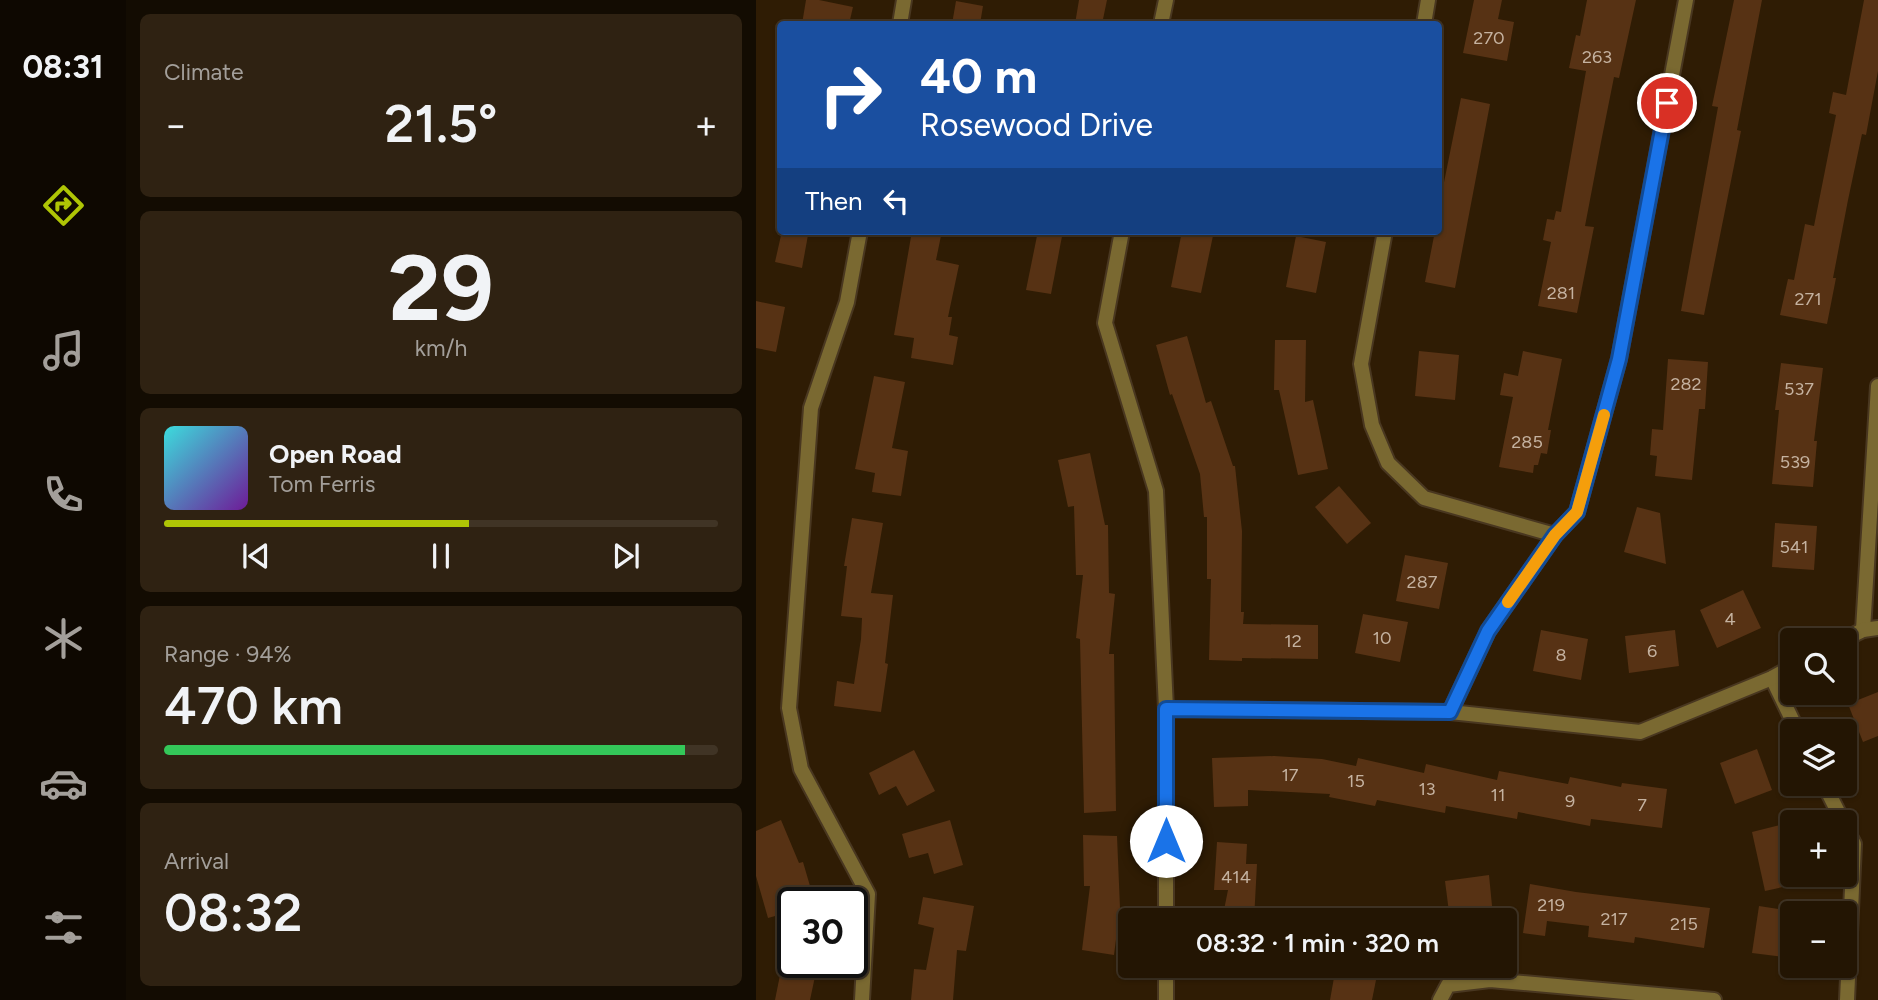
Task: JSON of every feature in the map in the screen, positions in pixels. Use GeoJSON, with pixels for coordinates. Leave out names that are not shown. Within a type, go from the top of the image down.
{"type":"FeatureCollection","features":[{"type":"Feature","properties":{"kind":"street"},"geometry":{"type":"LineString","coordinates":[[900,21],[904,0]]}},
{"type":"Feature","properties":{"kind":"street"},"geometry":{"type":"LineString","coordinates":[[1162,21],[1166,0]]}},
{"type":"Feature","properties":{"kind":"street"},"geometry":{"type":"LineString","coordinates":[[1424,21],[1428,0]]}},
{"type":"Feature","properties":{"kind":"street"},"geometry":{"type":"LineString","coordinates":[[1450,712],[1488,631],[1555,535],[1577,512],[1619,359],[1686,0]]}},
{"type":"Feature","properties":{"kind":"street"},"geometry":{"type":"LineString","coordinates":[[859,235],[847,302],[811,408],[789,708],[801,769],[869,894],[862,1000]]}},
{"type":"Feature","properties":{"kind":"street"},"geometry":{"type":"LineString","coordinates":[[1121,235],[1105,323],[1156,491],[1166,709],[1166,908]]}},
{"type":"Feature","properties":{"kind":"street"},"geometry":{"type":"LineString","coordinates":[[1384,235],[1361,363],[1372,425],[1388,463],[1423,498],[1555,535]]}},
{"type":"Feature","properties":{"kind":"street"},"geometry":{"type":"LineString","coordinates":[[1863,630],[1878,386]]}},
{"type":"Feature","properties":{"kind":"street"},"geometry":{"type":"LineString","coordinates":[[1857,633],[1878,628]]}},
{"type":"Feature","properties":{"kind":"street"},"geometry":{"type":"LineString","coordinates":[[1166,709],[1450,712],[1640,732],[1780,674]]}},
{"type":"Feature","properties":{"kind":"street"},"geometry":{"type":"LineString","coordinates":[[1772,678],[1792,719]]}},
{"type":"Feature","properties":{"kind":"street"},"geometry":{"type":"LineString","coordinates":[[1847,1000],[1852,887]]}},
{"type":"Feature","properties":{"kind":"street"},"geometry":{"type":"LineString","coordinates":[[1166,978],[1166,1000]]}},
{"type":"Feature","properties":{"kind":"street"},"geometry":{"type":"LineString","coordinates":[[1440,1000],[1448,985],[1490,980],[1714,1000]]}},
{"type":"Feature","properties":{"kind":"building"},"geometry":{"type":"Polygon","coordinates":[[[806,0],[853,7],[850,21],[802,21],[806,0]]]}},
{"type":"Feature","properties":{"kind":"building"},"geometry":{"type":"Polygon","coordinates":[[[1079,0],[1107,0],[1103,21],[1076,21],[1079,0]]]}},
{"type":"Feature","properties":{"kind":"building"},"geometry":{"type":"Polygon","coordinates":[[[1474,0],[1502,0],[1498,19],[1514,22],[1507,61],[1463,53],[1474,0]]]}},
{"type":"Feature","properties":{"kind":"building"},"geometry":{"type":"Polygon","coordinates":[[[1587,0],[1636,0],[1619,78],[1614,77],[1585,226],[1594,227],[1577,313],[1538,306],[1551,242],[1543,240],[1547,219],[1554,220],[1556,211],[1561,212],[1586,71],[1569,68],[1576,35],[1580,36],[1587,0]]]}},
{"type":"Feature","properties":{"kind":"building"},"geometry":{"type":"Polygon","coordinates":[[[1734,0],[1762,0],[1737,130],[1741,131],[1704,315],[1681,311],[1718,107],[1712,106],[1734,0]]]}},
{"type":"Feature","properties":{"kind":"building"},"geometry":{"type":"Polygon","coordinates":[[[1864,0],[1878,0],[1878,71],[1866,135],[1862,134],[1848,200],[1827,324],[1780,315],[1788,279],[1794,280],[1805,224],[1814,226],[1836,115],[1829,113],[1833,92],[1846,95],[1864,0]]]}},
{"type":"Feature","properties":{"kind":"building"},"geometry":{"type":"Polygon","coordinates":[[[956,1],[983,6],[980,21],[953,21],[956,1]]]}},
{"type":"Feature","properties":{"kind":"building"},"geometry":{"type":"Polygon","coordinates":[[[1461,98],[1490,104],[1455,288],[1425,282],[1434,235],[1442,235],[1442,192],[1461,98]]]}},
{"type":"Feature","properties":{"kind":"building"},"geometry":{"type":"Polygon","coordinates":[[[781,235],[808,235],[802,268],[775,262],[781,235]]]}},
{"type":"Feature","properties":{"kind":"building"},"geometry":{"type":"Polygon","coordinates":[[[911,235],[941,235],[936,260],[959,265],[948,317],[952,317],[949,335],[958,337],[953,365],[911,358],[914,338],[894,335],[911,235]]]}},
{"type":"Feature","properties":{"kind":"building"},"geometry":{"type":"Polygon","coordinates":[[[1037,235],[1062,235],[1051,294],[1026,290],[1037,235]]]}},
{"type":"Feature","properties":{"kind":"building"},"geometry":{"type":"Polygon","coordinates":[[[1181,235],[1213,235],[1201,293],[1171,287],[1181,235]]]}},
{"type":"Feature","properties":{"kind":"building"},"geometry":{"type":"Polygon","coordinates":[[[1296,236],[1326,242],[1316,293],[1286,287],[1296,236]]]}},
{"type":"Feature","properties":{"kind":"building"},"geometry":{"type":"Polygon","coordinates":[[[756,301],[785,307],[776,352],[756,348],[756,301]]]}},
{"type":"Feature","properties":{"kind":"building"},"geometry":{"type":"Polygon","coordinates":[[[1187,336],[1206,403],[1211,401],[1235,466],[1242,531],[1243,624],[1318,625],[1318,659],[1209,660],[1211,579],[1207,579],[1207,517],[1204,517],[1200,474],[1172,394],[1170,395],[1156,345],[1187,336]]]}},
{"type":"Feature","properties":{"kind":"building"},"geometry":{"type":"Polygon","coordinates":[[[1275,340],[1306,340],[1305,402],[1313,400],[1328,469],[1298,475],[1279,390],[1274,390],[1275,340]]]}},
{"type":"Feature","properties":{"kind":"building"},"geometry":{"type":"Polygon","coordinates":[[[1419,351],[1459,355],[1455,400],[1415,396],[1419,351]]]}},
{"type":"Feature","properties":{"kind":"building"},"geometry":{"type":"Polygon","coordinates":[[[1523,351],[1562,359],[1548,430],[1551,430],[1547,454],[1541,453],[1533,473],[1499,467],[1513,397],[1500,395],[1504,373],[1518,376],[1523,351]]]}},
{"type":"Feature","properties":{"kind":"building"},"geometry":{"type":"Polygon","coordinates":[[[1668,359],[1708,362],[1705,409],[1699,409],[1692,480],[1655,476],[1657,456],[1650,455],[1652,429],[1663,430],[1668,359]]]}},
{"type":"Feature","properties":{"kind":"building"},"geometry":{"type":"Polygon","coordinates":[[[1781,363],[1823,368],[1814,441],[1817,441],[1813,487],[1772,484],[1779,410],[1775,410],[1781,363]]]}},
{"type":"Feature","properties":{"kind":"building"},"geometry":{"type":"Polygon","coordinates":[[[874,376],[905,382],[892,448],[908,451],[901,496],[872,492],[875,473],[855,469],[874,376]]]}},
{"type":"Feature","properties":{"kind":"building"},"geometry":{"type":"Polygon","coordinates":[[[1090,453],[1105,525],[1108,525],[1109,593],[1115,594],[1109,654],[1114,654],[1116,811],[1084,813],[1080,639],[1076,638],[1083,575],[1076,575],[1074,506],[1068,507],[1058,460],[1090,453]]]}},
{"type":"Feature","properties":{"kind":"building"},"geometry":{"type":"Polygon","coordinates":[[[1339,486],[1371,523],[1347,544],[1315,507],[1339,486]]]}},
{"type":"Feature","properties":{"kind":"building"},"geometry":{"type":"Polygon","coordinates":[[[1637,507],[1660,513],[1666,564],[1624,552],[1637,507]]]}},
{"type":"Feature","properties":{"kind":"building"},"geometry":{"type":"Polygon","coordinates":[[[852,518],[883,523],[871,593],[893,595],[881,712],[834,706],[837,681],[854,684],[861,639],[862,618],[841,616],[847,566],[844,566],[852,518]]]}},
{"type":"Feature","properties":{"kind":"building"},"geometry":{"type":"Polygon","coordinates":[[[1775,523],[1817,526],[1814,570],[1772,567],[1775,523]]]}},
{"type":"Feature","properties":{"kind":"building"},"geometry":{"type":"Polygon","coordinates":[[[1405,555],[1448,563],[1439,609],[1396,601],[1405,555]]]}},
{"type":"Feature","properties":{"kind":"building"},"geometry":{"type":"Polygon","coordinates":[[[1743,590],[1761,628],[1717,648],[1700,610],[1743,590]]]}},
{"type":"Feature","properties":{"kind":"building"},"geometry":{"type":"Polygon","coordinates":[[[1363,614],[1408,622],[1400,662],[1355,653],[1363,614]]]}},
{"type":"Feature","properties":{"kind":"building"},"geometry":{"type":"Polygon","coordinates":[[[1541,630],[1588,639],[1581,680],[1533,671],[1541,630]]]}},
{"type":"Feature","properties":{"kind":"building"},"geometry":{"type":"Polygon","coordinates":[[[1675,630],[1679,666],[1629,673],[1625,636],[1675,630]]]}},
{"type":"Feature","properties":{"kind":"building"},"geometry":{"type":"Polygon","coordinates":[[[1878,692],[1878,736],[1863,742],[1857,719],[1854,719],[1848,705],[1857,705],[1857,700],[1878,692]]]}},
{"type":"Feature","properties":{"kind":"building"},"geometry":{"type":"Polygon","coordinates":[[[1757,749],[1772,790],[1735,804],[1720,763],[1757,749]]]}},
{"type":"Feature","properties":{"kind":"building"},"geometry":{"type":"Polygon","coordinates":[[[914,750],[935,791],[907,806],[896,786],[879,795],[869,773],[914,750]]]}},
{"type":"Feature","properties":{"kind":"building"},"geometry":{"type":"Polygon","coordinates":[[[1274,756],[1322,759],[1356,766],[1358,758],[1424,773],[1426,764],[1497,780],[1499,771],[1568,784],[1570,777],[1621,787],[1622,783],[1667,789],[1662,828],[1591,819],[1590,826],[1518,812],[1517,819],[1446,806],[1445,813],[1377,800],[1375,806],[1329,797],[1330,794],[1248,790],[1248,806],[1214,807],[1212,758],[1274,756]]]}},
{"type":"Feature","properties":{"kind":"building"},"geometry":{"type":"Polygon","coordinates":[[[781,820],[799,863],[803,862],[810,887],[777,887],[777,915],[768,918],[756,876],[756,831],[781,820]]]}},
{"type":"Feature","properties":{"kind":"building"},"geometry":{"type":"Polygon","coordinates":[[[950,820],[963,865],[934,874],[928,853],[909,858],[902,834],[950,820]]]}},
{"type":"Feature","properties":{"kind":"building"},"geometry":{"type":"Polygon","coordinates":[[[1780,825],[1780,887],[1783,887],[1765,891],[1752,832],[1780,825]]]}},
{"type":"Feature","properties":{"kind":"building"},"geometry":{"type":"Polygon","coordinates":[[[1083,835],[1117,836],[1120,908],[1114,955],[1082,950],[1090,886],[1084,886],[1083,835]]]}},
{"type":"Feature","properties":{"kind":"building"},"geometry":{"type":"Polygon","coordinates":[[[1217,842],[1247,844],[1246,864],[1257,864],[1255,908],[1224,908],[1228,890],[1214,890],[1217,842]]]}},
{"type":"Feature","properties":{"kind":"building"},"geometry":{"type":"Polygon","coordinates":[[[1489,875],[1492,908],[1448,908],[1445,881],[1489,875]]]}},
{"type":"Feature","properties":{"kind":"building"},"geometry":{"type":"Polygon","coordinates":[[[1530,884],[1710,908],[1704,948],[1635,937],[1634,943],[1588,937],[1589,926],[1547,921],[1545,936],[1523,933],[1530,884]]]}},
{"type":"Feature","properties":{"kind":"building"},"geometry":{"type":"Polygon","coordinates":[[[923,897],[974,906],[966,951],[957,950],[953,1000],[911,1000],[914,969],[926,970],[934,928],[918,924],[923,897]]]}},
{"type":"Feature","properties":{"kind":"building"},"geometry":{"type":"Polygon","coordinates":[[[1759,906],[1780,909],[1780,956],[1752,953],[1759,906]]]}},
{"type":"Feature","properties":{"kind":"building"},"geometry":{"type":"Polygon","coordinates":[[[779,978],[815,978],[810,1000],[775,1000],[779,978]]]}},
{"type":"Feature","properties":{"kind":"building"},"geometry":{"type":"Polygon","coordinates":[[[1334,978],[1376,980],[1372,1000],[1330,1000],[1334,978]]]}},
{"type":"Feature","properties":{"kind":"slow traffic"},"geometry":{"type":"LineString","coordinates":[[1508,602],[1555,535],[1577,512],[1604,415]]}},
{"type":"Feature","properties":{"kind":"route"},"geometry":{"type":"LineString","coordinates":[[1166,841],[1166,709],[1450,712],[1488,631],[1555,535],[1577,512],[1619,359],[1667,103]]}}]}
